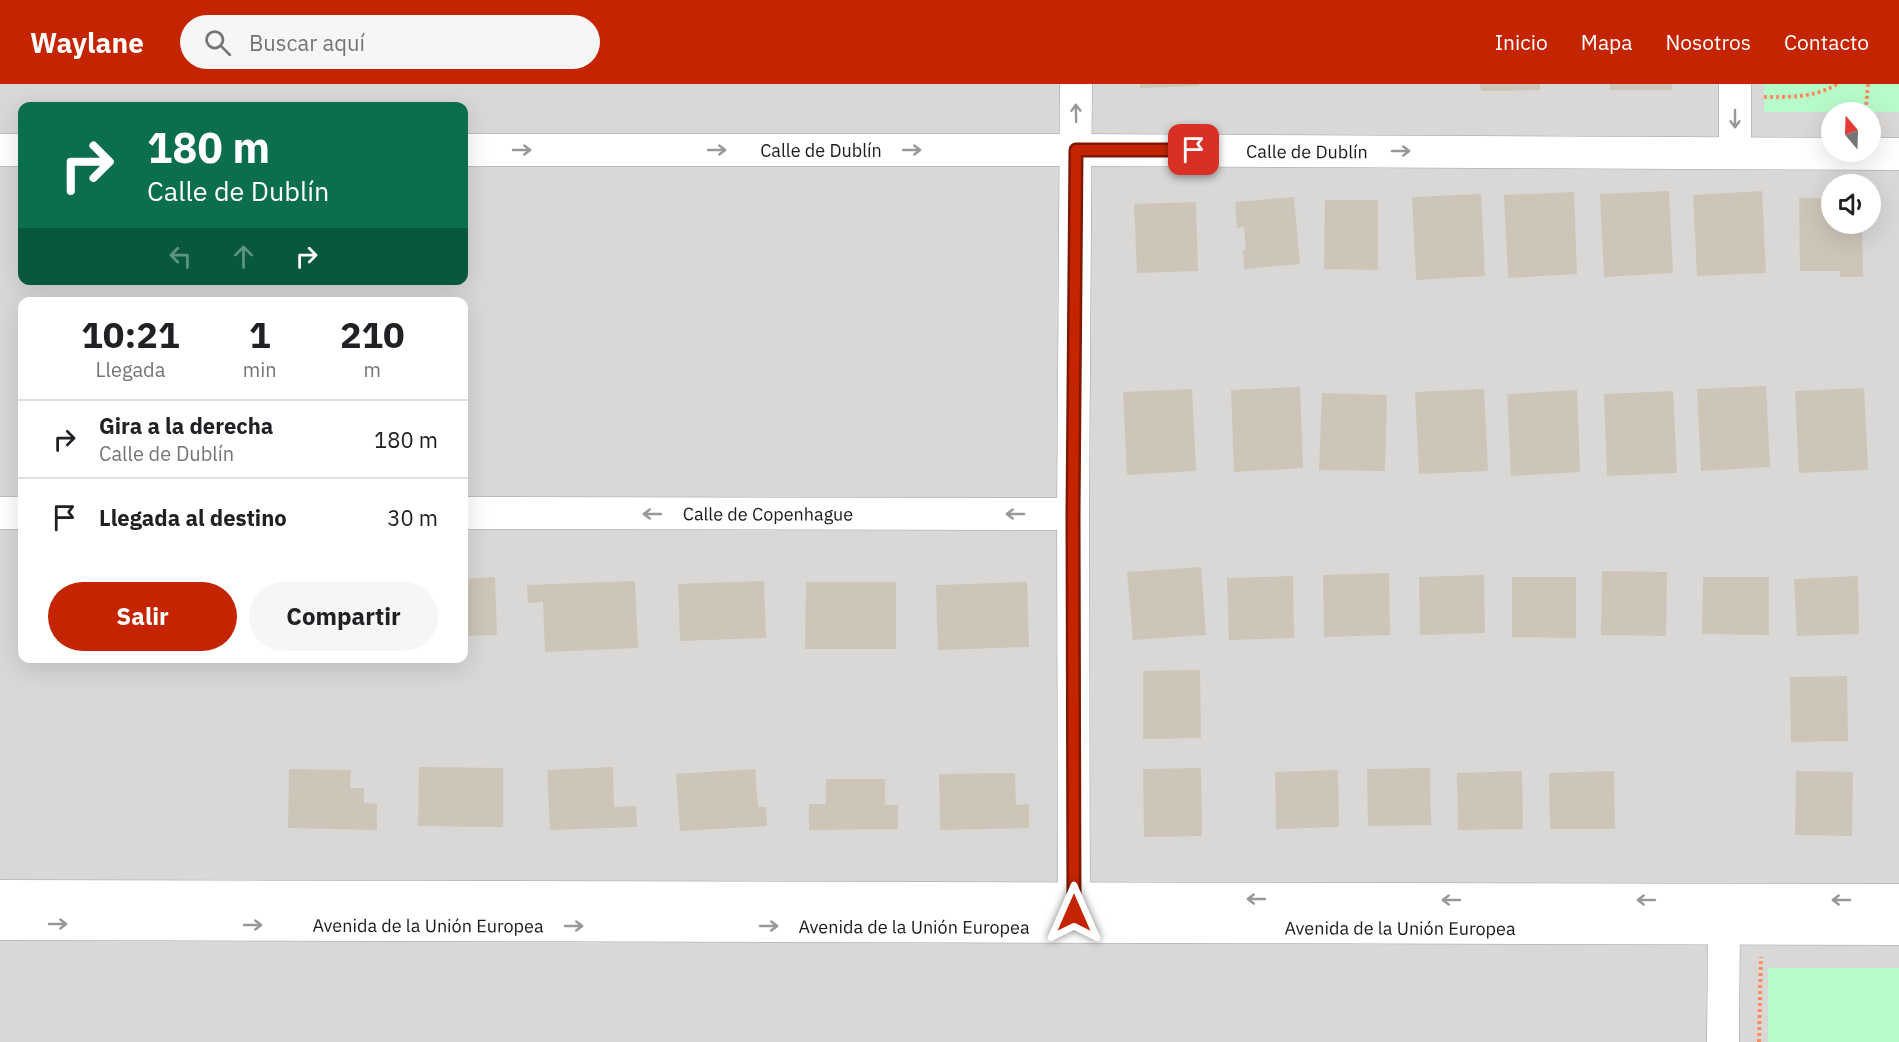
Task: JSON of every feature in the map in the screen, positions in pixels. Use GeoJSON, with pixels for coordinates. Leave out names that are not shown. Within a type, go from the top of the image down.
{"type":"FeatureCollection","features":[{"type":"Feature","properties":{"kind":"street"},"geometry":{"type":"LineString","coordinates":[[1075,913],[1073,514],[1076,84]]}},
{"type":"Feature","properties":{"kind":"street"},"geometry":{"type":"LineString","coordinates":[[1735,97],[1735,153]]}},
{"type":"Feature","properties":{"kind":"street"},"geometry":{"type":"LineString","coordinates":[[0,150],[18,150]]}},
{"type":"Feature","properties":{"kind":"street","name":"Calle de Dublín"},"geometry":{"type":"LineString","coordinates":[[468,150],[1899,154]]}},
{"type":"Feature","properties":{"kind":"street"},"geometry":{"type":"LineString","coordinates":[[0,513],[18,513]]}},
{"type":"Feature","properties":{"kind":"street","name":"Calle de Copenhague"},"geometry":{"type":"LineString","coordinates":[[468,513],[1073,514]]}},
{"type":"Feature","properties":{"kind":"street","name":"Avenida de la Unión Europea"},"geometry":{"type":"LineString","coordinates":[[0,896],[1075,913],[1724,929],[1899,929]]}},
{"type":"Feature","properties":{"kind":"street","name":"Avenida de la Unión Europea"},"geometry":{"type":"LineString","coordinates":[[0,924],[1075,913],[1899,900]]}},
{"type":"Feature","properties":{"kind":"street"},"geometry":{"type":"LineString","coordinates":[[1724,929],[1724,1042]]}},
{"type":"Feature","properties":{"kind":"path"},"geometry":{"type":"LineString","coordinates":[[1735,97],[1754,110],[1754,97],[1801,97],[1827,90],[1837,84]]}},
{"type":"Feature","properties":{"kind":"path"},"geometry":{"type":"LineString","coordinates":[[1866,102],[1868,84]]}},
{"type":"Feature","properties":{"kind":"path"},"geometry":{"type":"LineString","coordinates":[[1759,1042],[1761,955]]}},
{"type":"Feature","properties":{"kind":"shaded area"},"geometry":{"type":"Polygon","coordinates":[[[0,84],[1899,84],[1899,1042],[0,1042],[0,84]]]}},
{"type":"Feature","properties":{"kind":"green space"},"geometry":{"type":"Polygon","coordinates":[[[1764,84],[1899,84],[1899,112],[1881,112],[1881,102],[1821,102],[1821,112],[1764,112],[1764,84]]]}},
{"type":"Feature","properties":{"kind":"green space"},"geometry":{"type":"Polygon","coordinates":[[[1768,968],[1899,968],[1899,1042],[1768,1042],[1768,968]]]}},
{"type":"Feature","properties":{"kind":"building"},"geometry":{"type":"Polygon","coordinates":[[[1140,84],[1199,84],[1199,86],[1140,88],[1140,84]]]}},
{"type":"Feature","properties":{"kind":"building"},"geometry":{"type":"Polygon","coordinates":[[[1480,84],[1540,84],[1540,90],[1481,91],[1480,84]]]}},
{"type":"Feature","properties":{"kind":"building"},"geometry":{"type":"Polygon","coordinates":[[[1610,84],[1672,84],[1672,90],[1610,90],[1610,84]]]}},
{"type":"Feature","properties":{"kind":"building"},"geometry":{"type":"Polygon","coordinates":[[[1669,191],[1673,273],[1604,277],[1600,194],[1669,191]]]}},
{"type":"Feature","properties":{"kind":"building"},"geometry":{"type":"Polygon","coordinates":[[[1762,191],[1766,273],[1697,276],[1693,195],[1762,191]]]}},
{"type":"Feature","properties":{"kind":"building"},"geometry":{"type":"Polygon","coordinates":[[[1574,192],[1577,274],[1508,278],[1504,195],[1574,192]]]}},
{"type":"Feature","properties":{"kind":"building"},"geometry":{"type":"Polygon","coordinates":[[[1481,194],[1485,276],[1416,280],[1412,197],[1481,194]]]}},
{"type":"Feature","properties":{"kind":"building"},"geometry":{"type":"Polygon","coordinates":[[[1294,197],[1300,264],[1244,269],[1243,250],[1246,249],[1244,227],[1237,228],[1235,202],[1294,197]]]}},
{"type":"Feature","properties":{"kind":"building"},"geometry":{"type":"Polygon","coordinates":[[[1799,198],[1821,198],[1821,234],[1862,234],[1863,277],[1840,277],[1840,271],[1800,271],[1799,198]]]}},
{"type":"Feature","properties":{"kind":"building"},"geometry":{"type":"Polygon","coordinates":[[[1325,200],[1378,200],[1378,270],[1324,269],[1325,200]]]}},
{"type":"Feature","properties":{"kind":"building"},"geometry":{"type":"Polygon","coordinates":[[[1196,202],[1198,271],[1137,273],[1134,204],[1196,202]]]}},
{"type":"Feature","properties":{"kind":"building"},"geometry":{"type":"Polygon","coordinates":[[[1766,386],[1770,467],[1701,471],[1697,389],[1766,386]]]}},
{"type":"Feature","properties":{"kind":"building"},"geometry":{"type":"Polygon","coordinates":[[[1300,387],[1303,468],[1234,472],[1231,390],[1300,387]]]}},
{"type":"Feature","properties":{"kind":"building"},"geometry":{"type":"Polygon","coordinates":[[[1864,388],[1868,470],[1799,473],[1795,391],[1864,388]]]}},
{"type":"Feature","properties":{"kind":"building"},"geometry":{"type":"Polygon","coordinates":[[[1192,389],[1196,471],[1127,475],[1123,392],[1192,389]]]}},
{"type":"Feature","properties":{"kind":"building"},"geometry":{"type":"Polygon","coordinates":[[[1484,389],[1488,471],[1419,474],[1415,392],[1484,389]]]}},
{"type":"Feature","properties":{"kind":"building"},"geometry":{"type":"Polygon","coordinates":[[[1577,390],[1580,472],[1511,476],[1507,394],[1577,390]]]}},
{"type":"Feature","properties":{"kind":"building"},"geometry":{"type":"Polygon","coordinates":[[[1673,391],[1677,473],[1607,476],[1604,394],[1673,391]]]}},
{"type":"Feature","properties":{"kind":"building"},"geometry":{"type":"Polygon","coordinates":[[[1322,393],[1387,395],[1385,471],[1319,470],[1322,393]]]}},
{"type":"Feature","properties":{"kind":"building"},"geometry":{"type":"Polygon","coordinates":[[[1201,567],[1206,635],[1133,640],[1127,572],[1201,567]]]}},
{"type":"Feature","properties":{"kind":"building"},"geometry":{"type":"Polygon","coordinates":[[[1602,571],[1667,572],[1666,636],[1601,635],[1602,571]]]}},
{"type":"Feature","properties":{"kind":"building"},"geometry":{"type":"Polygon","coordinates":[[[1389,573],[1390,635],[1324,637],[1323,575],[1389,573]]]}},
{"type":"Feature","properties":{"kind":"building"},"geometry":{"type":"Polygon","coordinates":[[[1484,575],[1485,633],[1420,635],[1419,577],[1484,575]]]}},
{"type":"Feature","properties":{"kind":"building"},"geometry":{"type":"Polygon","coordinates":[[[1293,576],[1294,638],[1229,640],[1227,578],[1293,576]]]}},
{"type":"Feature","properties":{"kind":"building"},"geometry":{"type":"Polygon","coordinates":[[[1858,576],[1859,634],[1797,636],[1794,579],[1858,576]]]}},
{"type":"Feature","properties":{"kind":"building"},"geometry":{"type":"Polygon","coordinates":[[[495,577],[497,635],[468,636],[468,579],[495,577]]]}},
{"type":"Feature","properties":{"kind":"building"},"geometry":{"type":"Polygon","coordinates":[[[1512,577],[1576,577],[1576,638],[1512,637],[1512,577]]]}},
{"type":"Feature","properties":{"kind":"building"},"geometry":{"type":"Polygon","coordinates":[[[1703,577],[1769,577],[1769,635],[1702,634],[1703,577]]]}},
{"type":"Feature","properties":{"kind":"building"},"geometry":{"type":"Polygon","coordinates":[[[635,581],[638,648],[545,652],[543,602],[528,603],[527,585],[635,581]]]}},
{"type":"Feature","properties":{"kind":"building"},"geometry":{"type":"Polygon","coordinates":[[[764,581],[766,638],[680,641],[678,584],[764,581]]]}},
{"type":"Feature","properties":{"kind":"building"},"geometry":{"type":"Polygon","coordinates":[[[806,582],[896,582],[896,649],[805,649],[806,582]]]}},
{"type":"Feature","properties":{"kind":"building"},"geometry":{"type":"Polygon","coordinates":[[[1027,582],[1029,647],[938,650],[936,585],[1027,582]]]}},
{"type":"Feature","properties":{"kind":"building"},"geometry":{"type":"Polygon","coordinates":[[[1200,670],[1201,738],[1143,739],[1143,671],[1200,670]]]}},
{"type":"Feature","properties":{"kind":"building"},"geometry":{"type":"Polygon","coordinates":[[[1847,676],[1848,741],[1791,742],[1790,677],[1847,676]]]}},
{"type":"Feature","properties":{"kind":"building"},"geometry":{"type":"Polygon","coordinates":[[[419,767],[503,768],[503,827],[418,826],[419,767]]]}},
{"type":"Feature","properties":{"kind":"building"},"geometry":{"type":"Polygon","coordinates":[[[613,767],[614,807],[636,806],[637,827],[550,830],[547,770],[613,767]]]}},
{"type":"Feature","properties":{"kind":"building"},"geometry":{"type":"Polygon","coordinates":[[[1201,768],[1202,836],[1144,837],[1143,769],[1201,768]]]}},
{"type":"Feature","properties":{"kind":"building"},"geometry":{"type":"Polygon","coordinates":[[[1430,768],[1431,825],[1368,826],[1367,769],[1430,768]]]}},
{"type":"Feature","properties":{"kind":"building"},"geometry":{"type":"Polygon","coordinates":[[[289,769],[351,770],[350,788],[364,788],[364,803],[377,804],[377,830],[288,828],[289,769]]]}},
{"type":"Feature","properties":{"kind":"building"},"geometry":{"type":"Polygon","coordinates":[[[755,769],[758,807],[766,807],[767,826],[680,831],[676,774],[755,769]]]}},
{"type":"Feature","properties":{"kind":"building"},"geometry":{"type":"Polygon","coordinates":[[[1338,770],[1339,827],[1276,829],[1275,772],[1338,770]]]}},
{"type":"Feature","properties":{"kind":"building"},"geometry":{"type":"Polygon","coordinates":[[[1522,771],[1523,829],[1458,830],[1457,773],[1522,771]]]}},
{"type":"Feature","properties":{"kind":"building"},"geometry":{"type":"Polygon","coordinates":[[[1614,771],[1615,829],[1550,829],[1549,773],[1614,771]]]}},
{"type":"Feature","properties":{"kind":"building"},"geometry":{"type":"Polygon","coordinates":[[[1796,771],[1853,772],[1852,836],[1795,835],[1796,771]]]}},
{"type":"Feature","properties":{"kind":"building"},"geometry":{"type":"Polygon","coordinates":[[[1015,773],[1016,805],[1029,804],[1029,828],[940,830],[939,774],[1015,773]]]}},
{"type":"Feature","properties":{"kind":"building"},"geometry":{"type":"Polygon","coordinates":[[[826,779],[885,779],[885,805],[898,805],[898,829],[809,830],[809,804],[826,804],[826,779]]]}},
{"type":"Feature","properties":{"kind":"route"},"geometry":{"type":"LineString","coordinates":[[1074,913],[1073,514],[1076,150],[1194,150]]}}]}
